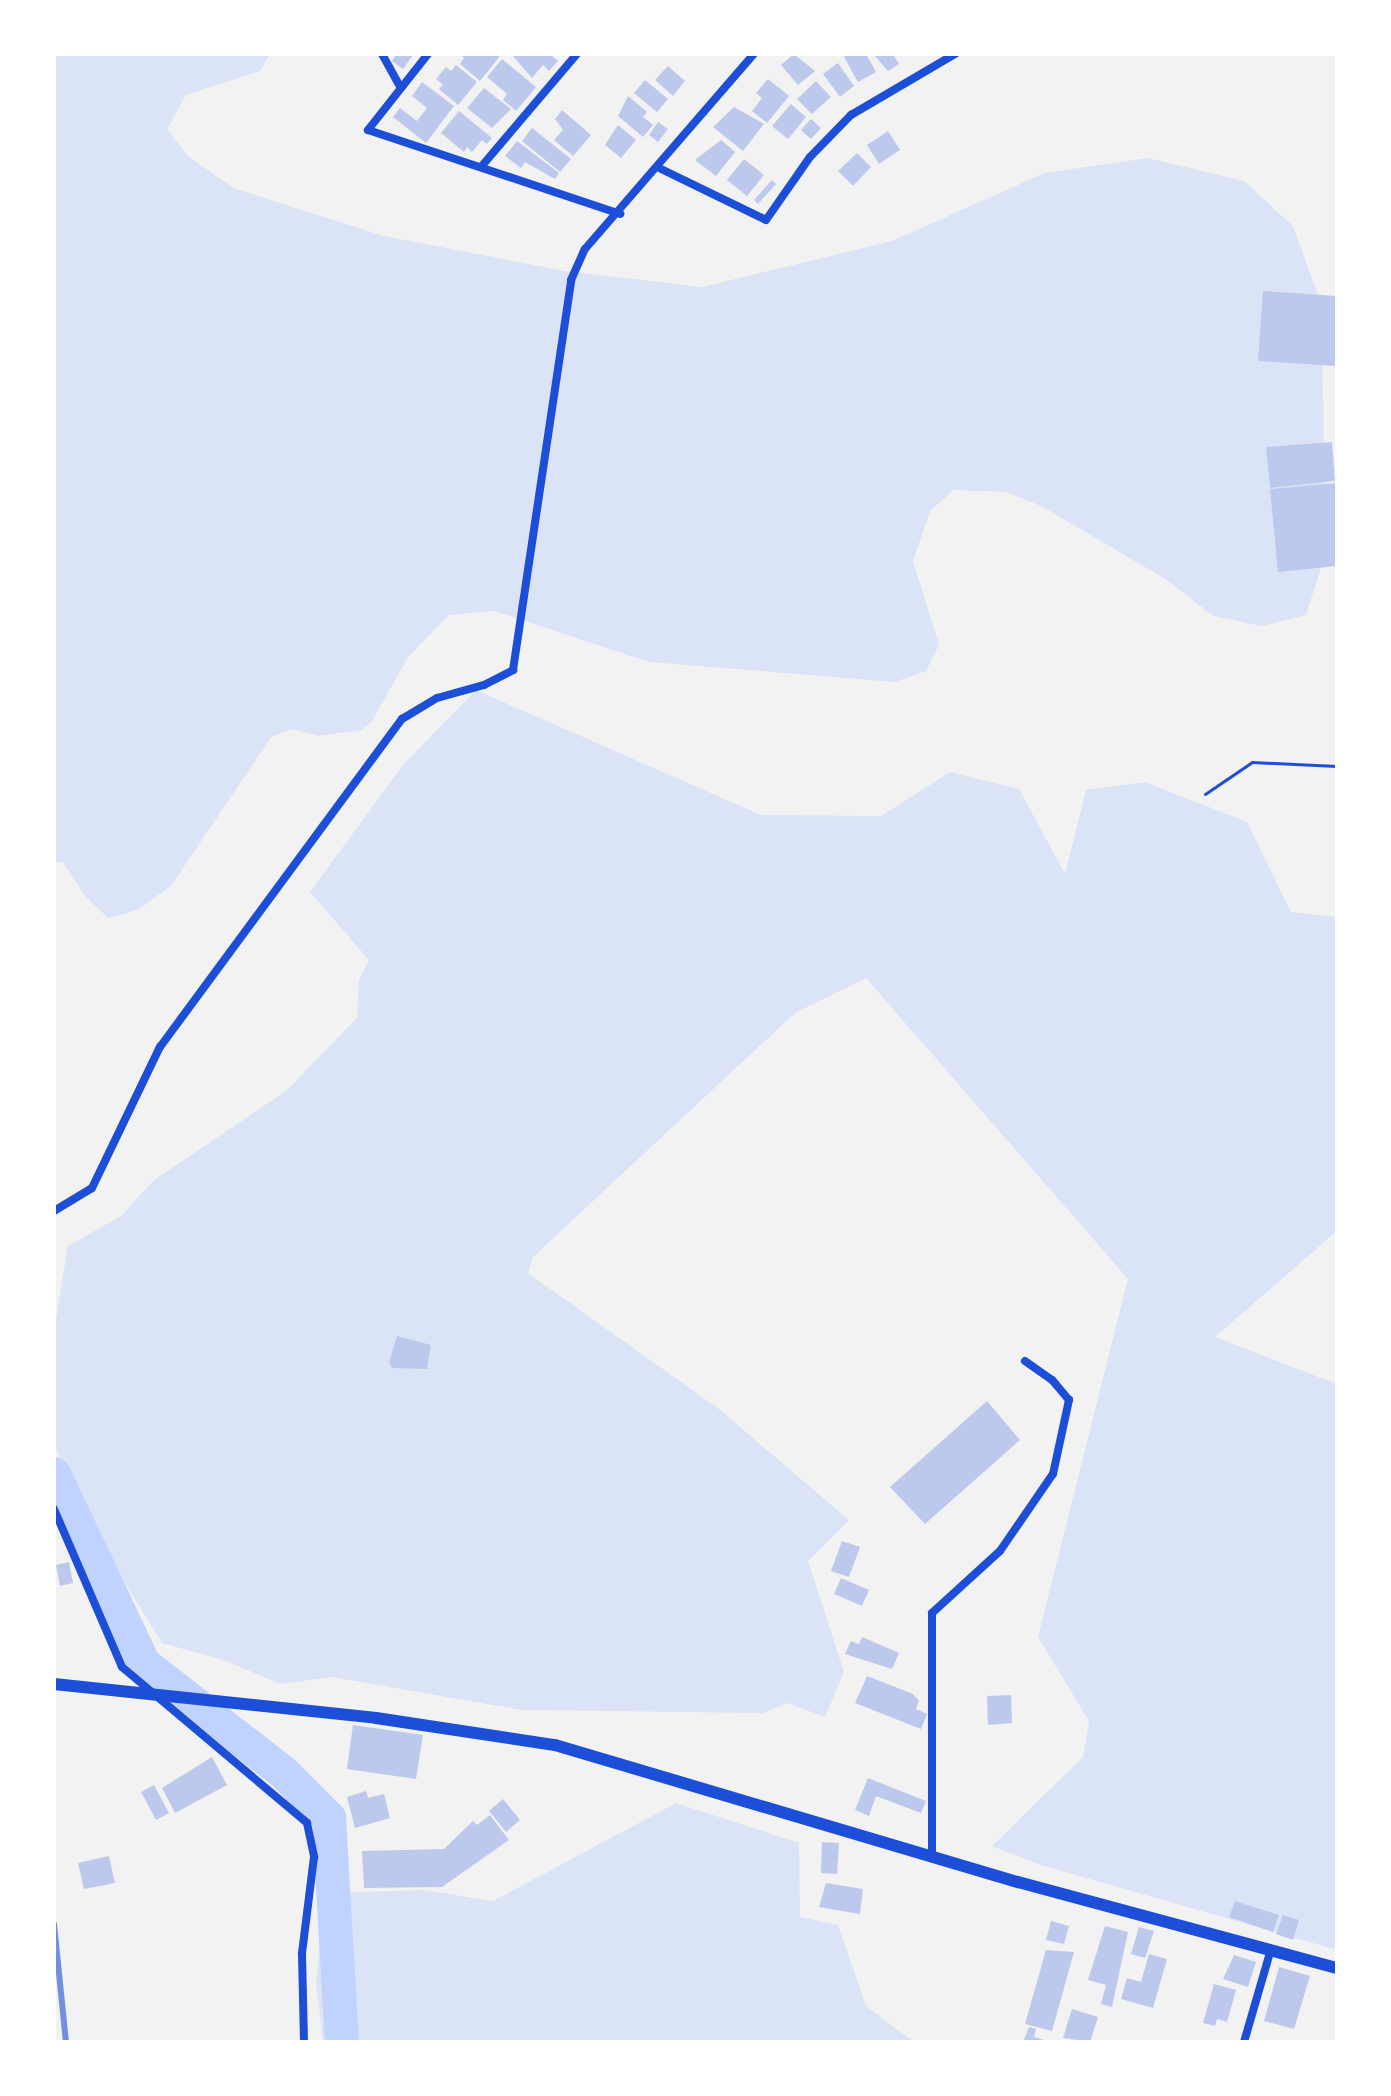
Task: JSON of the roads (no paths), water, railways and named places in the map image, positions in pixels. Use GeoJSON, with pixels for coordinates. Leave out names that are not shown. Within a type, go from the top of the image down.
{"type":"FeatureCollection","features":[{"type":"Feature","properties":{"kind":"street"},"geometry":{"type":"LineString","coordinates":[[382,54],[400,87]]}},
{"type":"Feature","properties":{"kind":"street"},"geometry":{"type":"LineString","coordinates":[[428,54],[368,130],[620,214]]}},
{"type":"Feature","properties":{"kind":"street"},"geometry":{"type":"LineString","coordinates":[[481,167],[577,54]]}},
{"type":"Feature","properties":{"kind":"street"},"geometry":{"type":"LineString","coordinates":[[56,1210],[92,1188],[160,1047],[402,719],[437,698],[484,685],[513,670],[571,280],[585,249],[620,214],[754,54]]}},
{"type":"Feature","properties":{"kind":"street"},"geometry":{"type":"LineString","coordinates":[[657,167],[766,220],[810,157],[851,115],[955,54]]}},
{"type":"Feature","properties":{"kind":"street"},"geometry":{"type":"LineString","coordinates":[[932,1858],[932,1613],[1000,1551],[1053,1474],[1069,1400],[1025,1361]]}},
{"type":"Feature","properties":{"kind":"street"},"geometry":{"type":"LineString","coordinates":[[54,1509],[122,1667],[149,1695],[307,1823],[314,1857],[302,1954],[304,2042]]}},
{"type":"Feature","properties":{"kind":"street"},"geometry":{"type":"LineString","coordinates":[[54,1684],[376,1718],[555,1745],[932,1858],[1337,1968]]}},
{"type":"Feature","properties":{"kind":"street"},"geometry":{"type":"LineString","coordinates":[[1244,2042],[1271,1949]]}},
{"type":"Feature","properties":{"kind":"waterway"},"geometry":{"type":"LineString","coordinates":[[54,1474],[144,1664],[284,1773],[329,1818],[342,2042]]}},
{"type":"Feature","properties":{"kind":"railway"},"geometry":{"type":"LineString","coordinates":[[54,1924],[66,2042]]}}]}
